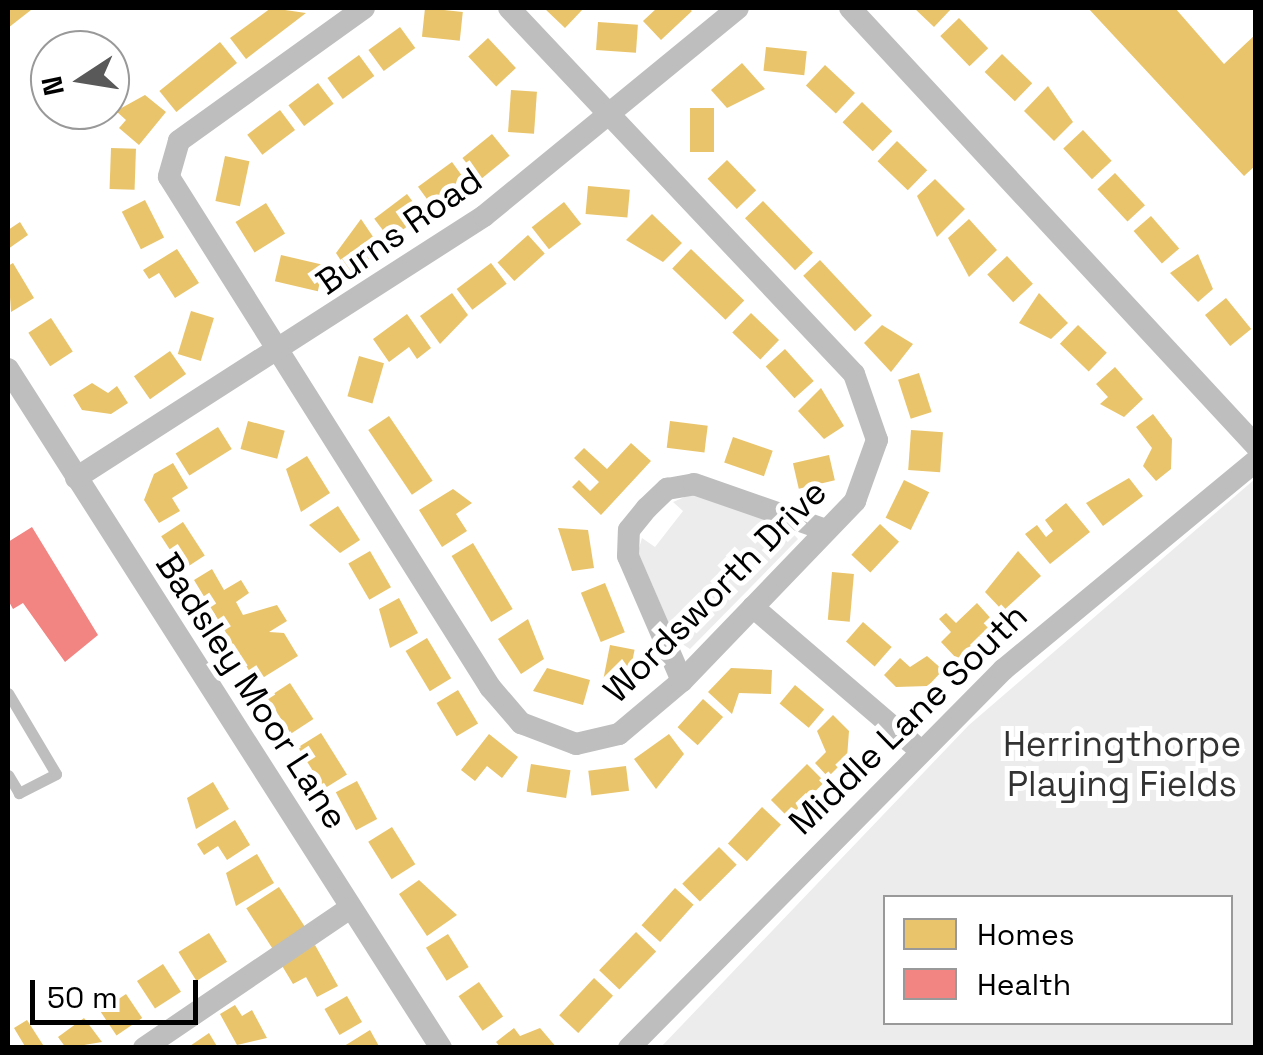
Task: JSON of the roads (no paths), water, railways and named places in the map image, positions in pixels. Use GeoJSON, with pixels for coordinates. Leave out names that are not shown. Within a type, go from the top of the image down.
{"type":"FeatureCollection","features":[{"type":"Feature","properties":{"kind":"street","name":"Wordsworth Drive"},"geometry":{"type":"LineString","coordinates":[[364,8],[169,154],[175,193],[278,356],[521,722],[556,740],[598,741],[638,723],[855,501],[874,461],[867,395],[509,8]]}},
{"type":"Feature","properties":{"kind":"street","name":"Burns Road"},"geometry":{"type":"LineString","coordinates":[[76,478],[278,356],[612,117],[738,8]]}},
{"type":"Feature","properties":{"kind":"street"},"geometry":{"type":"LineString","coordinates":[[850,8],[1256,446]]}},
{"type":"Feature","properties":{"kind":"street","name":"Badsley Moor Lane"},"geometry":{"type":"LineString","coordinates":[[8,369],[441,1048]]}},
{"type":"Feature","properties":{"kind":"street","name":"Middle Lane South"},"geometry":{"type":"LineString","coordinates":[[628,1048],[921,751],[1098,585],[1256,461]]}},
{"type":"Feature","properties":{"kind":"street"},"geometry":{"type":"LineString","coordinates":[[682,681],[628,556],[629,530],[647,508],[666,490],[694,484],[826,530]]}},
{"type":"Feature","properties":{"kind":"street"},"geometry":{"type":"LineString","coordinates":[[753,606],[921,751]]}},
{"type":"Feature","properties":{"kind":"street"},"geometry":{"type":"LineString","coordinates":[[144,1048],[350,908]]}},
{"type":"Feature","properties":{"kind":"lane"},"geometry":{"type":"LineString","coordinates":[[8,693],[56,774],[19,794],[8,775]]}},
{"type":"Feature","properties":{"kind":"park label","name":"Herringthorpe Playing Fields"},"geometry":{"type":"Point","coordinates":[1122,764]}}]}
